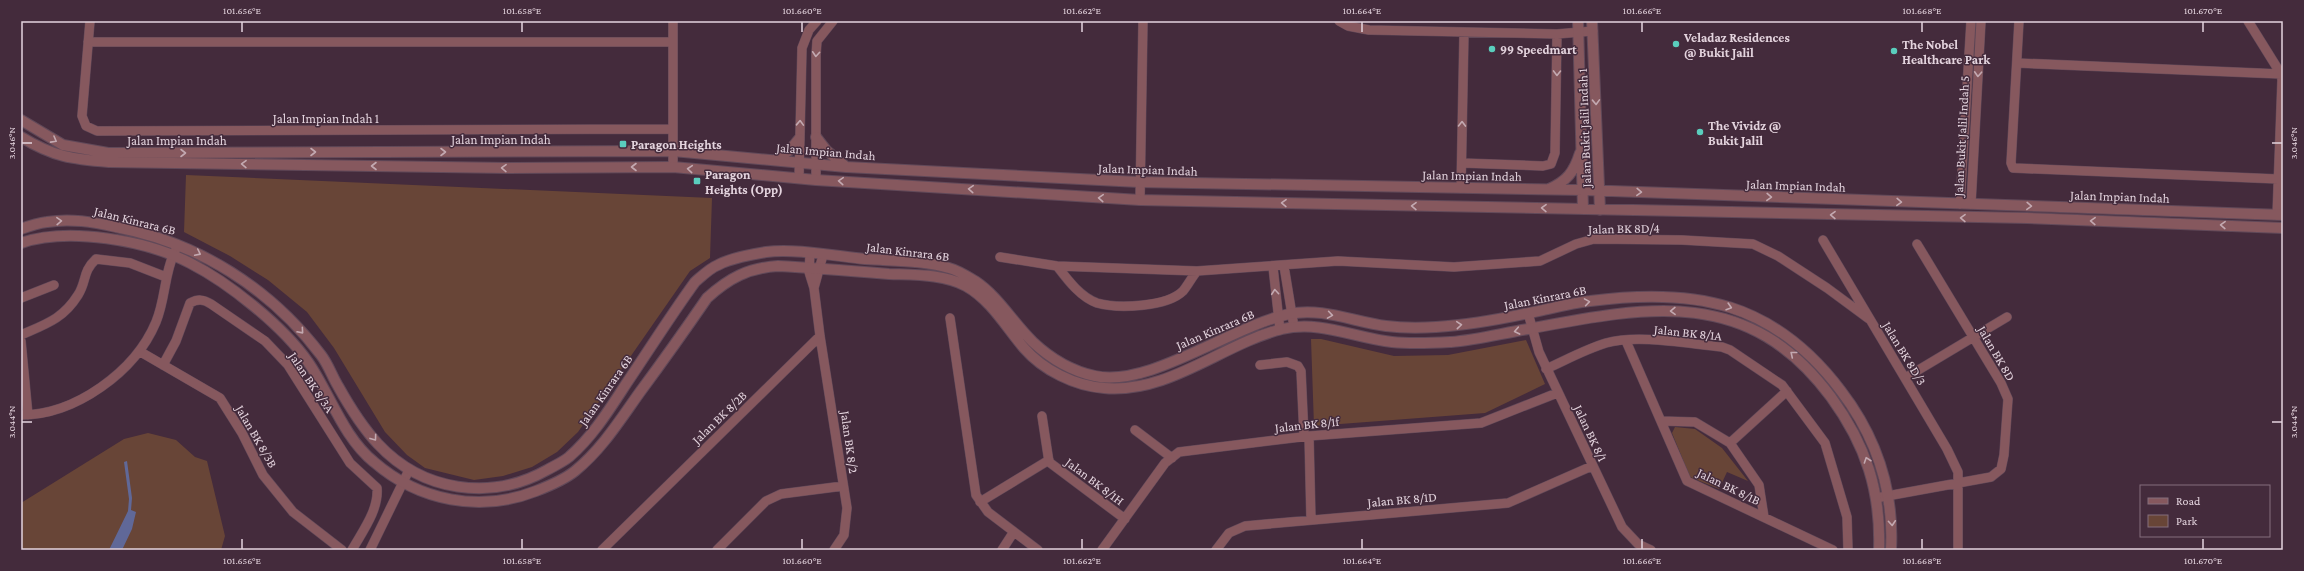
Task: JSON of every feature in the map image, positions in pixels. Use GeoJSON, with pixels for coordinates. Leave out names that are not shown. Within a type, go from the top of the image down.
{"type":"FeatureCollection","features":[{"type":"Feature","properties":{"kind":"street","name":"Jalan Impian Indah 1"},"geometry":{"type":"LineString","coordinates":[[90,21],[82,116],[86,126],[97,131],[672,129]]}},
{"type":"Feature","properties":{"kind":"street"},"geometry":{"type":"LineString","coordinates":[[673,21],[673,167]]}},
{"type":"Feature","properties":{"kind":"street"},"geometry":{"type":"LineString","coordinates":[[799,178],[802,48],[809,30],[817,21]]}},
{"type":"Feature","properties":{"kind":"street"},"geometry":{"type":"LineString","coordinates":[[816,180],[818,41],[833,21]]}},
{"type":"Feature","properties":{"kind":"street"},"geometry":{"type":"LineString","coordinates":[[1140,200],[1139,182],[1143,21]]}},
{"type":"Feature","properties":{"kind":"street"},"geometry":{"type":"LineString","coordinates":[[1339,21],[1348,26],[1369,30],[1464,33],[1557,34],[1580,32],[1593,26]]}},
{"type":"Feature","properties":{"kind":"street","name":"Jalan Bukit Jalil Indah 1"},"geometry":{"type":"LineString","coordinates":[[1578,21],[1580,32],[1583,144],[1583,209]]}},
{"type":"Feature","properties":{"kind":"street","name":"Jalan Bukit Jalil Indah 5"},"geometry":{"type":"LineString","coordinates":[[1960,204],[1971,21]]}},
{"type":"Feature","properties":{"kind":"street","name":"Jalan Bukit Jalil Indah 5"},"geometry":{"type":"LineString","coordinates":[[1971,204],[1981,21]]}},
{"type":"Feature","properties":{"kind":"street"},"geometry":{"type":"LineString","coordinates":[[2019,21],[2012,163],[2013,168],[2278,179]]}},
{"type":"Feature","properties":{"kind":"street"},"geometry":{"type":"LineString","coordinates":[[2248,21],[2281,74],[2278,179],[2280,215]]}},
{"type":"Feature","properties":{"kind":"street","name":"Jalan Bukit Jalil Indah 1"},"geometry":{"type":"LineString","coordinates":[[1593,26],[1600,210]]}},
{"type":"Feature","properties":{"kind":"street"},"geometry":{"type":"LineString","coordinates":[[1461,188],[1464,33]]}},
{"type":"Feature","properties":{"kind":"street"},"geometry":{"type":"LineString","coordinates":[[1462,163],[1543,166],[1550,164],[1555,153],[1557,34]]}},
{"type":"Feature","properties":{"kind":"street"},"geometry":{"type":"LineString","coordinates":[[88,42],[673,42]]}},
{"type":"Feature","properties":{"kind":"street"},"geometry":{"type":"LineString","coordinates":[[2017,63],[2281,74]]}},
{"type":"Feature","properties":{"kind":"street","name":"Jalan Impian Indah"},"geometry":{"type":"LineString","coordinates":[[21,120],[63,145],[108,153],[673,151],[846,167],[1139,182],[1583,190],[2280,215]]}},
{"type":"Feature","properties":{"kind":"street","name":"Jalan Impian Indah"},"geometry":{"type":"LineString","coordinates":[[21,137],[39,148],[68,159],[110,162],[508,168],[673,167],[816,180],[1140,200],[2027,218],[2283,228]]}},
{"type":"Feature","properties":{"kind":"street"},"geometry":{"type":"LineString","coordinates":[[816,137],[826,150],[846,167]]}},
{"type":"Feature","properties":{"kind":"street"},"geometry":{"type":"LineString","coordinates":[[776,160],[790,150],[799,139]]}},
{"type":"Feature","properties":{"kind":"street"},"geometry":{"type":"LineString","coordinates":[[1547,190],[1561,184],[1573,172],[1583,144]]}},
{"type":"Feature","properties":{"kind":"street","name":"Jalan Kinrara 6B"},"geometry":{"type":"LineString","coordinates":[[21,229],[46,222],[85,221],[139,231],[179,244],[228,269],[267,297],[298,328],[322,357],[339,388],[376,442],[409,470],[442,484],[473,488],[506,487],[531,479],[568,458],[596,430],[695,282],[717,265],[767,252],[823,254],[951,268],[976,282],[1006,309],[1033,343],[1062,364],[1097,376],[1130,376],[1278,317],[1306,312],[1387,326],[1432,327],[1480,323],[1588,301],[1665,296],[1709,300],[1748,313],[1784,333],[1805,350],[1839,388],[1869,435],[1880,464],[1889,497],[1892,527],[1891,550]]}},
{"type":"Feature","properties":{"kind":"street","name":"Jalan Kinrara 6B"},"geometry":{"type":"LineString","coordinates":[[21,243],[42,237],[85,236],[118,240],[173,256],[190,263],[217,280],[275,325],[308,362],[356,443],[373,462],[403,482],[430,494],[451,500],[476,503],[501,502],[548,487],[572,473],[605,442],[707,298],[723,283],[742,272],[762,267],[820,268],[939,278],[964,285],[978,294],[997,314],[1026,351],[1046,367],[1063,377],[1099,388],[1136,388],[1159,381],[1280,330],[1294,327],[1326,327],[1391,342],[1426,343],[1461,341],[1614,313],[1679,310],[1734,321],[1780,344],[1814,375],[1850,424],[1866,457],[1876,498],[1880,527],[1879,550]]}},
{"type":"Feature","properties":{"kind":"street","name":"Jalan BK 8D/4"},"geometry":{"type":"LineString","coordinates":[[1000,257],[1057,266],[1197,270],[1273,267],[1338,262],[1454,266],[1540,261],[1576,244],[1594,239],[1682,240],[1752,244],[1778,256],[1827,288],[1869,319]]}},
{"type":"Feature","properties":{"kind":"street","name":"Jalan BK 8D/3"},"geometry":{"type":"LineString","coordinates":[[1823,240],[1947,449],[1958,472],[1958,550]]}},
{"type":"Feature","properties":{"kind":"street"},"geometry":{"type":"LineString","coordinates":[[21,341],[25,415],[69,406],[110,381],[139,351],[155,323],[165,291],[166,276],[179,244]]}},
{"type":"Feature","properties":{"kind":"street","name":"Jalan BK 8D"},"geometry":{"type":"LineString","coordinates":[[1889,497],[1958,482],[1991,477],[2000,469],[2004,455],[2008,399],[2001,383],[1917,244]]}},
{"type":"Feature","properties":{"kind":"street"},"geometry":{"type":"LineString","coordinates":[[810,254],[809,268],[814,288],[820,336]]}},
{"type":"Feature","properties":{"kind":"street"},"geometry":{"type":"LineString","coordinates":[[814,288],[823,254]]}},
{"type":"Feature","properties":{"kind":"street"},"geometry":{"type":"LineString","coordinates":[[21,334],[60,318],[79,294],[88,268],[96,259],[130,263],[166,276]]}},
{"type":"Feature","properties":{"kind":"street"},"geometry":{"type":"LineString","coordinates":[[1057,266],[1073,287],[1096,302],[1132,306],[1164,301],[1182,292],[1197,270]]}},
{"type":"Feature","properties":{"kind":"street"},"geometry":{"type":"LineString","coordinates":[[1284,266],[1294,327]]}},
{"type":"Feature","properties":{"kind":"street"},"geometry":{"type":"LineString","coordinates":[[1273,267],[1280,330]]}},
{"type":"Feature","properties":{"kind":"street"},"geometry":{"type":"LineString","coordinates":[[21,298],[54,285]]}},
{"type":"Feature","properties":{"kind":"street","name":"Jalan BK 8/3A"},"geometry":{"type":"LineString","coordinates":[[163,365],[176,341],[190,303],[196,300],[203,300],[211,304],[265,341],[288,365],[350,463],[377,488],[376,501],[372,512],[352,550]]}},
{"type":"Feature","properties":{"kind":"street","name":"Jalan BK 8/1"},"geometry":{"type":"LineString","coordinates":[[1528,314],[1539,352],[1546,369],[1622,527],[1638,544],[1651,550]]}},
{"type":"Feature","properties":{"kind":"street"},"geometry":{"type":"LineString","coordinates":[[1905,378],[2007,317]]}},
{"type":"Feature","properties":{"kind":"street"},"geometry":{"type":"LineString","coordinates":[[950,318],[974,487],[980,502],[988,512],[1013,533],[1038,550]]}},
{"type":"Feature","properties":{"kind":"street","name":"Jalan BK 8/2"},"geometry":{"type":"LineString","coordinates":[[820,336],[847,508],[844,535],[834,550]]}},
{"type":"Feature","properties":{"kind":"street","name":"Jalan BK 8/2B"},"geometry":{"type":"LineString","coordinates":[[602,550],[820,336]]}},
{"type":"Feature","properties":{"kind":"street","name":"Jalan BK 8/1A"},"geometry":{"type":"LineString","coordinates":[[1546,369],[1606,343],[1651,340],[1722,347],[1730,350],[1787,391],[1828,448],[1847,517],[1848,550]]}},
{"type":"Feature","properties":{"kind":"street","name":"Jalan BK 8/1B"},"geometry":{"type":"LineString","coordinates":[[1626,341],[1687,481],[1833,550]]}},
{"type":"Feature","properties":{"kind":"street","name":"Jalan BK 8/3B"},"geometry":{"type":"LineString","coordinates":[[139,351],[220,398],[242,433],[263,475],[293,512],[342,550]]}},
{"type":"Feature","properties":{"kind":"street"},"geometry":{"type":"LineString","coordinates":[[1260,365],[1287,362],[1298,366],[1301,371],[1307,436],[1311,520]]}},
{"type":"Feature","properties":{"kind":"street"},"geometry":{"type":"LineString","coordinates":[[1730,443],[1787,391]]}},
{"type":"Feature","properties":{"kind":"street","name":"Jalan BK 8/1f"},"geometry":{"type":"LineString","coordinates":[[1102,550],[1165,463],[1179,452],[1307,436],[1481,423],[1557,393]]}},
{"type":"Feature","properties":{"kind":"street","name":"Jalan BK 8/1H"},"geometry":{"type":"LineString","coordinates":[[1042,416],[1049,460],[1125,519]]}},
{"type":"Feature","properties":{"kind":"street"},"geometry":{"type":"LineString","coordinates":[[1661,421],[1695,422],[1730,443],[1759,485],[1764,517]]}},
{"type":"Feature","properties":{"kind":"street"},"geometry":{"type":"LineString","coordinates":[[1135,430],[1172,458]]}},
{"type":"Feature","properties":{"kind":"street"},"geometry":{"type":"LineString","coordinates":[[980,502],[1049,460]]}},
{"type":"Feature","properties":{"kind":"street","name":"Jalan BK 8/1D"},"geometry":{"type":"LineString","coordinates":[[1216,550],[1229,533],[1245,526],[1508,503],[1592,466]]}},
{"type":"Feature","properties":{"kind":"street"},"geometry":{"type":"LineString","coordinates":[[370,550],[409,470]]}},
{"type":"Feature","properties":{"kind":"street"},"geometry":{"type":"LineString","coordinates":[[717,550],[766,501],[782,494],[843,486]]}},
{"type":"Feature","properties":{"kind":"street"},"geometry":{"type":"LineString","coordinates":[[1876,498],[1889,497]]}},
{"type":"Feature","properties":{"kind":"street"},"geometry":{"type":"LineString","coordinates":[[1002,550],[1013,533]]}},
{"type":"Feature","properties":{"kind":"green space"},"geometry":{"type":"Polygon","coordinates":[[[186,175],[712,198],[710,258],[690,271],[578,432],[557,452],[532,467],[503,476],[474,480],[425,468],[407,455],[385,432],[334,348],[307,312],[268,280],[230,256],[184,232],[186,175]]]}},
{"type":"Feature","properties":{"kind":"green space"},"geometry":{"type":"Polygon","coordinates":[[[1311,339],[1321,339],[1394,356],[1448,355],[1526,340],[1545,384],[1485,413],[1314,426],[1311,339]]]}},
{"type":"Feature","properties":{"kind":"green space"},"geometry":{"type":"Polygon","coordinates":[[[1675,427],[1695,429],[1722,448],[1748,481],[1727,472],[1719,489],[1690,477],[1672,433],[1675,427]]]}},
{"type":"Feature","properties":{"kind":"green space"},"geometry":{"type":"Polygon","coordinates":[[[148,433],[176,440],[195,457],[207,461],[225,536],[221,550],[21,550],[21,503],[124,439],[148,433]]]}},
{"type":"Feature","properties":{"kind":"water"},"geometry":{"type":"Polygon","coordinates":[[[127,461],[132,498],[131,510],[136,512],[132,529],[122,550],[109,550],[128,511],[129,499],[124,462],[127,461]]]}},
{"type":"Feature","properties":{"kind":"place","name":"Veladaz Residences @ Bukit Jalil"},"geometry":{"type":"Point","coordinates":[1676,44]}},
{"type":"Feature","properties":{"kind":"place","name":"99 Speedmart"},"geometry":{"type":"Point","coordinates":[1492,49]}},
{"type":"Feature","properties":{"kind":"place","name":"The Nobel Healthcare Park"},"geometry":{"type":"Point","coordinates":[1894,51]}},
{"type":"Feature","properties":{"kind":"place","name":"The Vividz @ Bukit Jalil"},"geometry":{"type":"Point","coordinates":[1700,132]}},
{"type":"Feature","properties":{"kind":"place","name":"Paragon Heights"},"geometry":{"type":"Point","coordinates":[623,144]}},
{"type":"Feature","properties":{"kind":"place","name":"Paragon Heights (Opp)"},"geometry":{"type":"Point","coordinates":[697,181]}}]}
